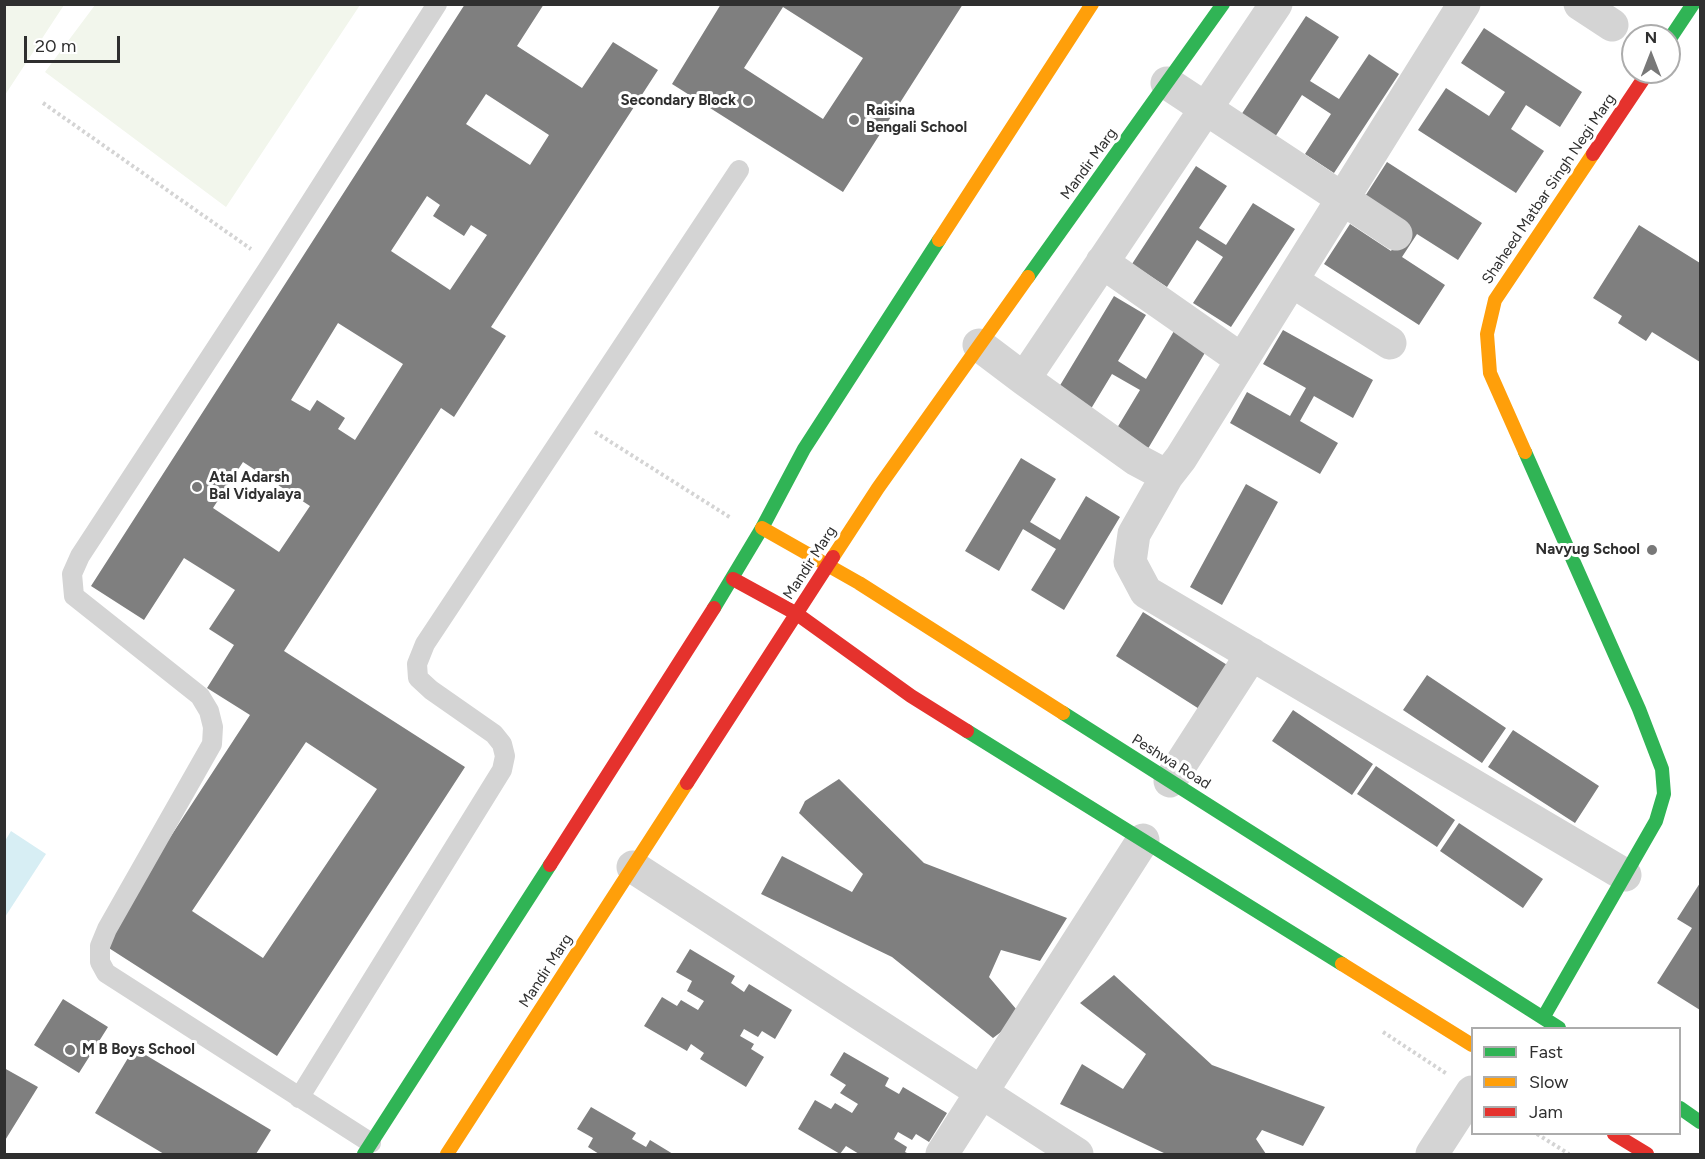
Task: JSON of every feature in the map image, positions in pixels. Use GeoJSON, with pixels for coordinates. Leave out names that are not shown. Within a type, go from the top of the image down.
{"type":"FeatureCollection","features":[{"type":"Feature","properties":{"kind":"street"},"geometry":{"type":"LineString","coordinates":[[367,1149],[733,579],[804,449],[1092,4]]}},
{"type":"Feature","properties":{"kind":"street","name":"Mandir Marg"},"geometry":{"type":"LineString","coordinates":[[447,1155],[878,488],[1223,4]]}},
{"type":"Feature","properties":{"kind":"street"},"geometry":{"type":"LineString","coordinates":[[1024,379],[1275,4]]}},
{"type":"Feature","properties":{"kind":"street"},"geometry":{"type":"LineString","coordinates":[[1464,4],[1344,199],[1181,458],[1167,476],[1134,534],[1130,562],[1146,592],[1625,875]]}},
{"type":"Feature","properties":{"kind":"street"},"geometry":{"type":"LineString","coordinates":[[1580,4],[1612,25]]}},
{"type":"Feature","properties":{"kind":"street"},"geometry":{"type":"LineString","coordinates":[[1680,24],[1693,4]]}},
{"type":"Feature","properties":{"kind":"street"},"geometry":{"type":"LineString","coordinates":[[1167,83],[1396,234]]}},
{"type":"Feature","properties":{"kind":"street","name":"Shaheed Matbar Singh Negi Marg"},"geometry":{"type":"LineString","coordinates":[[1543,1018],[1656,822],[1664,794],[1662,769],[1640,709],[1490,373],[1487,334],[1495,300],[1640,84]]}},
{"type":"Feature","properties":{"kind":"street"},"geometry":{"type":"LineString","coordinates":[[1102,262],[1242,360]]}},
{"type":"Feature","properties":{"kind":"street"},"geometry":{"type":"LineString","coordinates":[[1292,281],[1390,343]]}},
{"type":"Feature","properties":{"kind":"street"},"geometry":{"type":"LineString","coordinates":[[979,345],[1137,460],[1167,476]]}},
{"type":"Feature","properties":{"kind":"street","name":"Peshwa Road"},"geometry":{"type":"LineString","coordinates":[[762,528],[828,565],[1556,1027]]}},
{"type":"Feature","properties":{"kind":"street"},"geometry":{"type":"LineString","coordinates":[[733,579],[797,614],[911,696],[1471,1044]]}},
{"type":"Feature","properties":{"kind":"street"},"geometry":{"type":"LineString","coordinates":[[1170,781],[1252,654]]}},
{"type":"Feature","properties":{"kind":"street"},"geometry":{"type":"LineString","coordinates":[[942,1155],[1143,840]]}},
{"type":"Feature","properties":{"kind":"street"},"geometry":{"type":"LineString","coordinates":[[633,867],[1077,1155]]}},
{"type":"Feature","properties":{"kind":"street"},"geometry":{"type":"LineString","coordinates":[[1432,1155],[1471,1095]]}},
{"type":"Feature","properties":{"kind":"street"},"geometry":{"type":"LineString","coordinates":[[1681,1109],[1701,1122]]}},
{"type":"Feature","properties":{"kind":"street"},"geometry":{"type":"LineString","coordinates":[[1616,1135],[1647,1155]]}},
{"type":"Feature","properties":{"kind":"lane"},"geometry":{"type":"LineString","coordinates":[[367,1149],[299,1098],[106,973],[100,962],[100,946],[107,929],[212,744],[213,727],[210,711],[200,696],[74,596],[72,574],[80,556],[271,264],[437,4]]}},
{"type":"Feature","properties":{"kind":"lane"},"geometry":{"type":"LineString","coordinates":[[299,1098],[502,770],[504,763],[502,744],[494,734],[431,690],[418,678],[417,664],[425,644],[739,170]]}},
{"type":"Feature","properties":{"kind":"path"},"geometry":{"type":"LineString","coordinates":[[43,103],[271,264]]}},
{"type":"Feature","properties":{"kind":"path"},"geometry":{"type":"LineString","coordinates":[[621,447],[717,510]]}},
{"type":"Feature","properties":{"kind":"path"},"geometry":{"type":"LineString","coordinates":[[1539,1135],[1569,1155]]}},
{"type":"Feature","properties":{"kind":"shaded area"},"geometry":{"type":"Polygon","coordinates":[[[4,5],[64,5],[5,95],[4,5]]]}},
{"type":"Feature","properties":{"kind":"shaded area"},"geometry":{"type":"Polygon","coordinates":[[[95,5],[360,5],[226,207],[45,72],[95,5]]]}},
{"type":"Feature","properties":{"kind":"water"},"geometry":{"type":"Polygon","coordinates":[[[11,831],[46,854],[5,917],[5,841],[11,831]]]}},
{"type":"Feature","properties":{"kind":"building"},"geometry":{"type":"Polygon","coordinates":[[[465,4],[544,4],[517,46],[582,88],[613,42],[658,70],[491,327],[506,336],[454,417],[441,408],[284,651],[465,767],[277,1056],[101,943],[250,715],[207,688],[234,645],[209,629],[235,590],[184,558],[144,620],[91,586],[465,4]],[[486,94],[466,124],[530,165],[549,135],[486,94]],[[427,196],[391,251],[450,290],[487,235],[471,225],[464,236],[433,216],[440,205],[427,196]],[[338,323],[291,400],[310,411],[317,400],[345,418],[338,429],[355,440],[403,364],[338,323]],[[243,462],[213,508],[279,552],[310,506],[243,462]],[[306,742],[192,911],[263,958],[377,789],[306,742]]]}},
{"type":"Feature","properties":{"kind":"building","name":"Secondary Block"},"geometry":{"type":"Polygon","coordinates":[[[721,4],[963,4],[843,192],[672,84],[721,4]],[[783,7],[744,68],[823,119],[863,58],[783,7]]]}},
{"type":"Feature","properties":{"kind":"building"},"geometry":{"type":"Polygon","coordinates":[[[1306,16],[1339,37],[1310,81],[1339,99],[1369,54],[1399,74],[1334,173],[1305,154],[1331,114],[1302,95],[1275,137],[1241,115],[1306,16]]]}},
{"type":"Feature","properties":{"kind":"building"},"geometry":{"type":"Polygon","coordinates":[[[1484,28],[1582,92],[1560,127],[1526,105],[1511,129],[1544,151],[1516,193],[1418,130],[1446,88],[1489,116],[1505,92],[1461,63],[1484,28]]]}},
{"type":"Feature","properties":{"kind":"building"},"geometry":{"type":"Polygon","coordinates":[[[1387,162],[1482,223],[1458,260],[1417,234],[1402,257],[1445,285],[1419,325],[1324,264],[1350,224],[1391,251],[1405,229],[1362,201],[1387,162]]]}},
{"type":"Feature","properties":{"kind":"building"},"geometry":{"type":"Polygon","coordinates":[[[1196,166],[1227,186],[1199,228],[1226,245],[1253,203],[1295,229],[1231,327],[1193,303],[1223,257],[1197,240],[1167,287],[1132,264],[1196,166]]]}},
{"type":"Feature","properties":{"kind":"building"},"geometry":{"type":"Polygon","coordinates":[[[1639,225],[1700,263],[1700,362],[1652,332],[1646,341],[1618,323],[1622,316],[1593,298],[1639,225]]]}},
{"type":"Feature","properties":{"kind":"building"},"geometry":{"type":"Polygon","coordinates":[[[1114,296],[1146,315],[1118,361],[1146,379],[1174,331],[1206,351],[1146,452],[1114,433],[1140,390],[1112,374],[1086,417],[1053,397],[1114,296]]]}},
{"type":"Feature","properties":{"kind":"building"},"geometry":{"type":"Polygon","coordinates":[[[1283,330],[1373,380],[1353,418],[1314,396],[1300,421],[1338,443],[1320,474],[1230,423],[1247,392],[1290,416],[1306,388],[1263,364],[1283,330]]]}},
{"type":"Feature","properties":{"kind":"building"},"geometry":{"type":"Polygon","coordinates":[[[1021,458],[1056,479],[1030,522],[1060,540],[1086,496],[1120,517],[1064,610],[1031,590],[1056,549],[1023,529],[999,571],[965,551],[1021,458]]]}},
{"type":"Feature","properties":{"kind":"building"},"geometry":{"type":"Polygon","coordinates":[[[1246,484],[1278,502],[1222,605],[1190,587],[1246,484]]]}},
{"type":"Feature","properties":{"kind":"building"},"geometry":{"type":"Polygon","coordinates":[[[1143,612],[1232,668],[1204,712],[1116,656],[1143,612]]]}},
{"type":"Feature","properties":{"kind":"building"},"geometry":{"type":"Polygon","coordinates":[[[1427,675],[1506,728],[1482,763],[1403,710],[1427,675]]]}},
{"type":"Feature","properties":{"kind":"building"},"geometry":{"type":"Polygon","coordinates":[[[1293,710],[1373,764],[1352,795],[1272,741],[1293,710]]]}},
{"type":"Feature","properties":{"kind":"building"},"geometry":{"type":"Polygon","coordinates":[[[1513,730],[1599,786],[1575,823],[1488,767],[1513,730]]]}},
{"type":"Feature","properties":{"kind":"building"},"geometry":{"type":"Polygon","coordinates":[[[1376,766],[1455,820],[1437,847],[1357,794],[1376,766]]]}},
{"type":"Feature","properties":{"kind":"building"},"geometry":{"type":"Polygon","coordinates":[[[839,779],[924,863],[1067,918],[1040,961],[1001,950],[989,977],[1022,1016],[993,1038],[892,957],[761,894],[782,856],[852,892],[863,874],[799,813],[805,801],[839,779]]]}},
{"type":"Feature","properties":{"kind":"building"},"geometry":{"type":"Polygon","coordinates":[[[1459,823],[1543,879],[1523,908],[1440,851],[1459,823]]]}},
{"type":"Feature","properties":{"kind":"building"},"geometry":{"type":"Polygon","coordinates":[[[1700,883],[1700,1010],[1657,983],[1692,928],[1677,919],[1700,883]]]}},
{"type":"Feature","properties":{"kind":"building"},"geometry":{"type":"Polygon","coordinates":[[[690,949],[735,976],[731,983],[744,992],[749,984],[792,1010],[775,1039],[762,1031],[758,1037],[744,1029],[740,1036],[754,1044],[751,1049],[764,1057],[746,1087],[700,1059],[704,1053],[691,1044],[687,1051],[644,1026],[662,997],[677,1006],[681,1000],[698,1010],[704,1001],[687,991],[692,981],[676,972],[690,949]]]}},
{"type":"Feature","properties":{"kind":"building"},"geometry":{"type":"Polygon","coordinates":[[[1114,975],[1212,1065],[1325,1107],[1303,1146],[1262,1130],[1256,1139],[1266,1154],[1166,1154],[1060,1104],[1082,1064],[1123,1089],[1146,1054],[1080,1003],[1114,975]]]}},
{"type":"Feature","properties":{"kind":"building"},"geometry":{"type":"Polygon","coordinates":[[[63,999],[108,1027],[79,1073],[34,1045],[63,999]]]}},
{"type":"Feature","properties":{"kind":"building"},"geometry":{"type":"Polygon","coordinates":[[[134,1048],[271,1130],[256,1154],[164,1154],[95,1113],[134,1048]]]}},
{"type":"Feature","properties":{"kind":"building"},"geometry":{"type":"Polygon","coordinates":[[[844,1052],[889,1078],[885,1086],[899,1094],[903,1087],[947,1113],[929,1142],[916,1134],[912,1140],[898,1132],[894,1139],[907,1147],[905,1152],[909,1154],[859,1154],[846,1146],[840,1154],[798,1129],[815,1100],[831,1109],[835,1103],[852,1113],[858,1104],[840,1093],[846,1085],[830,1075],[844,1052]]]}},
{"type":"Feature","properties":{"kind":"building"},"geometry":{"type":"Polygon","coordinates":[[[4,1068],[38,1087],[4,1142],[4,1068]]]}},
{"type":"Feature","properties":{"kind":"building"},"geometry":{"type":"Polygon","coordinates":[[[591,1107],[636,1133],[632,1139],[646,1147],[650,1140],[673,1154],[599,1154],[588,1147],[593,1138],[577,1129],[591,1107]]]}},
{"type":"Feature","properties":{"kind":"traffic: fast"},"geometry":{"type":"LineString","coordinates":[[1028,277],[1223,4]]}},
{"type":"Feature","properties":{"kind":"traffic: fast"},"geometry":{"type":"LineString","coordinates":[[1680,24],[1693,4]]}},
{"type":"Feature","properties":{"kind":"traffic: fast"},"geometry":{"type":"LineString","coordinates":[[714,608],[762,528],[804,449],[939,240]]}},
{"type":"Feature","properties":{"kind":"traffic: fast"},"geometry":{"type":"LineString","coordinates":[[1525,452],[1639,709],[1662,769],[1664,794],[1656,821],[1543,1018]]}},
{"type":"Feature","properties":{"kind":"traffic: fast"},"geometry":{"type":"LineString","coordinates":[[1063,713],[1557,1027]]}},
{"type":"Feature","properties":{"kind":"traffic: fast"},"geometry":{"type":"LineString","coordinates":[[967,731],[1342,964]]}},
{"type":"Feature","properties":{"kind":"traffic: fast"},"geometry":{"type":"LineString","coordinates":[[364,1154],[550,865]]}},
{"type":"Feature","properties":{"kind":"traffic: fast"},"geometry":{"type":"LineString","coordinates":[[1681,1109],[1700,1122]]}},
{"type":"Feature","properties":{"kind":"traffic: slow"},"geometry":{"type":"LineString","coordinates":[[939,240],[1092,4]]}},
{"type":"Feature","properties":{"kind":"traffic: slow"},"geometry":{"type":"LineString","coordinates":[[1525,452],[1490,373],[1487,334],[1495,300],[1593,154]]}},
{"type":"Feature","properties":{"kind":"traffic: slow"},"geometry":{"type":"LineString","coordinates":[[833,557],[878,488],[1028,277]]}},
{"type":"Feature","properties":{"kind":"traffic: slow"},"geometry":{"type":"LineString","coordinates":[[762,528],[859,583],[1063,713]]}},
{"type":"Feature","properties":{"kind":"traffic: slow"},"geometry":{"type":"LineString","coordinates":[[447,1154],[687,783]]}},
{"type":"Feature","properties":{"kind":"traffic: slow"},"geometry":{"type":"LineString","coordinates":[[1342,964],[1471,1044]]}},
{"type":"Feature","properties":{"kind":"traffic: jam"},"geometry":{"type":"LineString","coordinates":[[1593,154],[1640,84]]}},
{"type":"Feature","properties":{"kind":"traffic: jam"},"geometry":{"type":"LineString","coordinates":[[687,783],[833,557]]}},
{"type":"Feature","properties":{"kind":"traffic: jam"},"geometry":{"type":"LineString","coordinates":[[733,579],[797,614],[911,696],[967,731]]}},
{"type":"Feature","properties":{"kind":"traffic: jam"},"geometry":{"type":"LineString","coordinates":[[550,865],[714,608]]}},
{"type":"Feature","properties":{"kind":"traffic: jam"},"geometry":{"type":"LineString","coordinates":[[1616,1135],[1647,1154]]}},
{"type":"Feature","properties":{"kind":"place","name":"Secondary Block"},"geometry":{"type":"Point","coordinates":[748,101]}},
{"type":"Feature","properties":{"kind":"place","name":"Raisina Bengali School"},"geometry":{"type":"Point","coordinates":[854,120]}},
{"type":"Feature","properties":{"kind":"place","name":"Atal Adarsh Bal Vidyalaya"},"geometry":{"type":"Point","coordinates":[197,487]}},
{"type":"Feature","properties":{"kind":"place","name":"Navyug School"},"geometry":{"type":"Point","coordinates":[1652,550]}},
{"type":"Feature","properties":{"kind":"place","name":"M B Boys School"},"geometry":{"type":"Point","coordinates":[70,1050]}}]}
